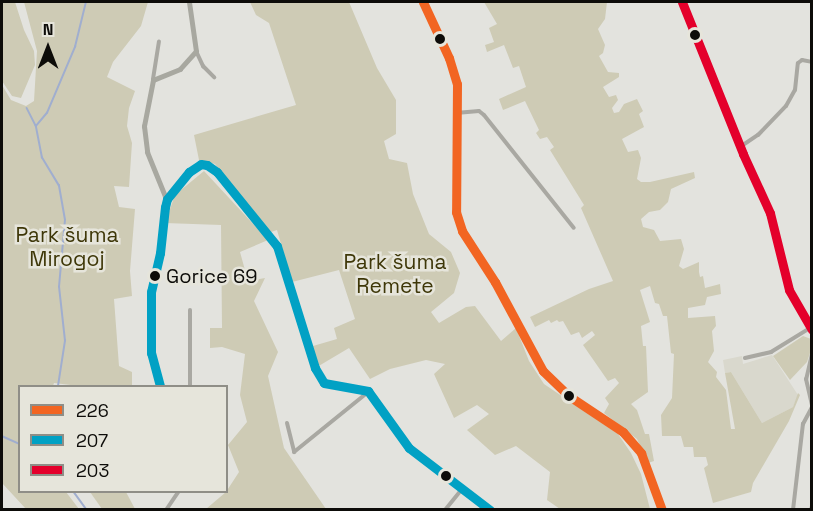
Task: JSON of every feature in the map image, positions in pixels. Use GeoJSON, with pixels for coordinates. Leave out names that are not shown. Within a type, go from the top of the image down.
{"type":"FeatureCollection","features":[{"type":"Feature","properties":{"kind":"street"},"geometry":{"type":"LineString","coordinates":[[189,2],[196,51],[203,66],[214,77]]}},
{"type":"Feature","properties":{"kind":"street"},"geometry":{"type":"LineString","coordinates":[[423,2],[455,75],[456,212],[462,231],[495,282],[543,371],[569,396],[628,437],[641,453],[662,510]]}},
{"type":"Feature","properties":{"kind":"street"},"geometry":{"type":"LineString","coordinates":[[682,2],[740,147],[770,213],[789,290],[810,326],[771,352],[745,357]]}},
{"type":"Feature","properties":{"kind":"street"},"geometry":{"type":"LineString","coordinates":[[159,41],[144,138],[167,199],[160,253],[151,292],[151,352],[159,385]]}},
{"type":"Feature","properties":{"kind":"street"},"geometry":{"type":"LineString","coordinates":[[153,80],[180,69],[196,51]]}},
{"type":"Feature","properties":{"kind":"street"},"geometry":{"type":"LineString","coordinates":[[740,147],[762,132],[790,101],[798,63],[802,60],[812,62]]}},
{"type":"Feature","properties":{"kind":"street"},"geometry":{"type":"LineString","coordinates":[[456,113],[478,111],[484,116],[573,228]]}},
{"type":"Feature","properties":{"kind":"street"},"geometry":{"type":"LineString","coordinates":[[167,199],[197,166],[207,165],[218,172],[277,246],[319,377],[330,386],[358,387],[368,391],[409,448],[491,510]]}},
{"type":"Feature","properties":{"kind":"street"},"geometry":{"type":"LineString","coordinates":[[190,310],[190,385]]}},
{"type":"Feature","properties":{"kind":"street"},"geometry":{"type":"LineString","coordinates":[[792,510],[803,424],[812,406],[806,379],[812,354]]}},
{"type":"Feature","properties":{"kind":"street"},"geometry":{"type":"LineString","coordinates":[[287,423],[294,452],[368,391]]}},
{"type":"Feature","properties":{"kind":"street"},"geometry":{"type":"LineString","coordinates":[[446,510],[463,488]]}},
{"type":"Feature","properties":{"kind":"street"},"geometry":{"type":"LineString","coordinates":[[166,510],[177,493]]}},
{"type":"Feature","properties":{"kind":"shaded area"},"geometry":{"type":"Polygon","coordinates":[[[772,355],[798,395],[793,407],[762,423],[731,372],[725,373],[723,360],[742,356],[743,364],[772,355]]]}},
{"type":"Feature","properties":{"kind":"green space"},"geometry":{"type":"Polygon","coordinates":[[[2,2],[15,2],[34,51],[35,65],[21,98],[12,96],[2,81],[2,2]]]}},
{"type":"Feature","properties":{"kind":"green space","name":"Park šuma Mirogoj"},"geometry":{"type":"Polygon","coordinates":[[[24,2],[148,2],[141,26],[113,62],[107,77],[135,91],[129,108],[127,126],[132,143],[129,187],[114,186],[119,207],[135,209],[130,271],[132,296],[114,299],[119,366],[132,372],[132,385],[54,383],[53,385],[18,385],[18,493],[67,493],[79,509],[26,509],[2,483],[2,85],[11,100],[26,106],[34,101],[37,51],[24,2]]]}},
{"type":"Feature","properties":{"kind":"green space","name":"Park šuma Remete"},"geometry":{"type":"Polygon","coordinates":[[[250,2],[349,2],[377,68],[396,100],[396,134],[384,141],[389,159],[407,163],[413,194],[429,234],[451,252],[460,273],[454,293],[431,312],[439,323],[466,307],[475,306],[501,341],[516,328],[529,361],[544,384],[618,434],[641,474],[650,509],[560,509],[547,500],[550,472],[516,446],[495,455],[467,430],[489,414],[477,405],[454,418],[434,374],[445,364],[426,360],[390,369],[370,379],[349,348],[317,367],[313,346],[337,339],[334,328],[355,319],[339,270],[292,282],[277,230],[268,233],[215,164],[199,160],[194,135],[296,105],[269,23],[256,15],[250,2]]]}},
{"type":"Feature","properties":{"kind":"green space"},"geometry":{"type":"Polygon","coordinates":[[[484,2],[607,2],[605,19],[598,29],[605,45],[603,53],[599,56],[608,72],[619,73],[619,77],[603,87],[609,97],[616,95],[618,100],[612,108],[614,113],[619,112],[624,104],[637,99],[643,111],[639,114],[644,127],[622,139],[628,152],[638,150],[641,158],[637,179],[641,182],[650,182],[694,172],[695,178],[671,189],[668,202],[660,210],[649,212],[641,219],[643,227],[654,230],[660,241],[681,239],[684,249],[679,266],[683,269],[699,262],[700,277],[703,276],[705,288],[720,284],[721,294],[707,297],[705,305],[688,308],[688,318],[715,316],[716,326],[712,331],[714,351],[708,362],[717,372],[716,377],[726,390],[731,429],[735,429],[725,373],[731,372],[762,423],[793,407],[798,393],[800,395],[789,421],[753,483],[751,492],[713,503],[704,468],[708,465],[706,457],[694,457],[693,447],[684,447],[681,436],[662,436],[661,415],[672,398],[674,354],[671,353],[667,316],[663,316],[659,304],[655,303],[650,286],[640,290],[650,322],[641,326],[643,346],[646,346],[648,392],[631,404],[637,410],[645,434],[649,434],[654,461],[648,463],[637,439],[604,413],[609,404],[605,398],[619,383],[615,378],[608,381],[583,345],[595,335],[592,331],[582,338],[579,332],[571,335],[563,321],[557,320],[551,323],[549,320],[535,327],[530,317],[589,289],[613,281],[581,208],[584,205],[550,150],[554,147],[547,137],[540,139],[536,133],[539,130],[525,101],[503,110],[499,99],[526,87],[519,66],[513,68],[504,45],[487,52],[485,45],[494,42],[489,28],[497,24],[484,2]]]}},
{"type":"Feature","properties":{"kind":"green space"},"geometry":{"type":"Polygon","coordinates":[[[204,171],[268,240],[240,252],[248,281],[265,278],[254,301],[278,352],[268,376],[284,448],[326,509],[206,509],[225,493],[228,493],[228,489],[239,472],[228,445],[247,422],[240,395],[245,354],[222,347],[210,348],[210,328],[222,328],[221,225],[165,223],[175,195],[204,171]]]}},
{"type":"Feature","properties":{"kind":"green space"},"geometry":{"type":"Polygon","coordinates":[[[803,336],[811,339],[811,350],[807,362],[790,380],[773,356],[803,336]]]}},
{"type":"Feature","properties":{"kind":"green space"},"geometry":{"type":"Polygon","coordinates":[[[91,493],[127,493],[135,509],[102,509],[91,493]]]}},
{"type":"Feature","properties":{"kind":"waterway"},"geometry":{"type":"LineString","coordinates":[[58,385],[65,341],[59,287],[65,220],[59,186],[42,158],[36,126],[47,113],[75,47],[86,2]]}},
{"type":"Feature","properties":{"kind":"waterway"},"geometry":{"type":"LineString","coordinates":[[27,108],[36,126]]}},
{"type":"Feature","properties":{"kind":"waterway"},"geometry":{"type":"LineString","coordinates":[[2,436],[18,443]]}},
{"type":"Feature","properties":{"kind":"waterway"},"geometry":{"type":"LineString","coordinates":[[75,493],[87,510]]}},
{"type":"Feature","properties":{"kind":"transit line","name":"226"},"geometry":{"type":"LineString","coordinates":[[423,2],[449,58],[457,84],[456,212],[462,231],[495,282],[543,371],[569,396],[623,432],[641,453],[662,510]]}},
{"type":"Feature","properties":{"kind":"transit line","name":"203"},"geometry":{"type":"LineString","coordinates":[[682,2],[743,154],[770,213],[789,290],[812,330]]}},
{"type":"Feature","properties":{"kind":"transit line","name":"207"},"geometry":{"type":"LineString","coordinates":[[160,385],[151,353],[151,292],[160,253],[165,207],[167,199],[189,172],[201,164],[207,165],[217,172],[277,246],[315,368],[324,383],[368,391],[409,448],[490,510]]}},
{"type":"Feature","properties":{"kind":"place","name":"Gorice 69"},"geometry":{"type":"Point","coordinates":[155,276]}}]}
